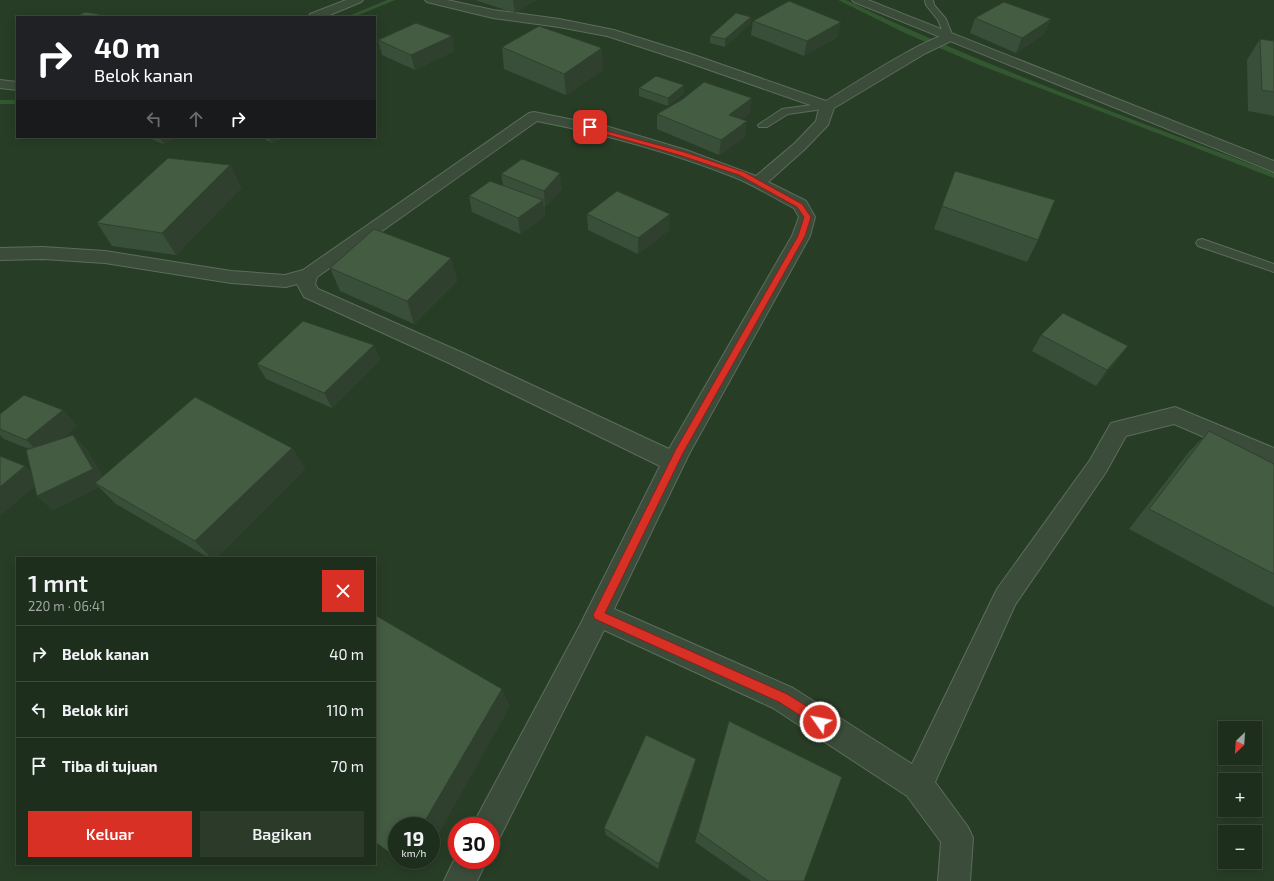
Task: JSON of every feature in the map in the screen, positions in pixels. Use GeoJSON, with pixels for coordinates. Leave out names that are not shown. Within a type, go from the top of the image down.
{"type":"FeatureCollection","features":[{"type":"Feature","properties":{"kind":"street"},"geometry":{"type":"LineString","coordinates":[[317,16],[357,0]]}},
{"type":"Feature","properties":{"kind":"street"},"geometry":{"type":"LineString","coordinates":[[431,0],[493,14],[565,24],[610,33],[686,57],[827,106]]}},
{"type":"Feature","properties":{"kind":"street"},"geometry":{"type":"LineString","coordinates":[[858,0],[945,39],[1274,167]]}},
{"type":"Feature","properties":{"kind":"street"},"geometry":{"type":"LineString","coordinates":[[758,182],[800,146],[823,122],[827,106],[921,50],[945,39]]}},
{"type":"Feature","properties":{"kind":"street"},"geometry":{"type":"LineString","coordinates":[[0,84],[16,86]]}},
{"type":"Feature","properties":{"kind":"street"},"geometry":{"type":"LineString","coordinates":[[0,254],[43,253],[105,256],[231,277],[286,281],[309,274],[534,116],[604,130],[695,158],[741,174],[800,205],[808,217],[801,236],[674,462],[598,615],[494,817]]}},
{"type":"Feature","properties":{"kind":"street"},"geometry":{"type":"LineString","coordinates":[[309,274],[306,284],[311,293],[456,358],[674,462]]}},
{"type":"Feature","properties":{"kind":"street"},"geometry":{"type":"LineString","coordinates":[[918,786],[1006,598],[1098,466],[1119,429],[1175,416],[1274,458]]}},
{"type":"Feature","properties":{"kind":"street"},"geometry":{"type":"LineString","coordinates":[[598,615],[783,698],[918,786],[957,838],[954,881]]}},
{"type":"Feature","properties":{"kind":"street"},"geometry":{"type":"LineString","coordinates":[[460,881],[466,869]]}},
{"type":"Feature","properties":{"kind":"lane"},"geometry":{"type":"LineString","coordinates":[[929,0],[930,5],[942,20],[945,39]]}},
{"type":"Feature","properties":{"kind":"lane"},"geometry":{"type":"LineString","coordinates":[[763,125],[785,111],[827,106]]}},
{"type":"Feature","properties":{"kind":"lane"},"geometry":{"type":"LineString","coordinates":[[1202,243],[1274,268]]}},
{"type":"Feature","properties":{"kind":"building"},"geometry":{"type":"Polygon","coordinates":[[[789,1],[841,22],[807,41],[753,21],[789,1]]]}},
{"type":"Feature","properties":{"kind":"building"},"geometry":{"type":"Polygon","coordinates":[[[1004,2],[1051,19],[1022,38],[975,18],[1004,2]]]}},
{"type":"Feature","properties":{"kind":"building"},"geometry":{"type":"Polygon","coordinates":[[[85,12],[111,16],[77,16],[85,12]]]}},
{"type":"Feature","properties":{"kind":"building"},"geometry":{"type":"Polygon","coordinates":[[[736,13],[751,17],[725,39],[710,36],[736,13]]]}},
{"type":"Feature","properties":{"kind":"building"},"geometry":{"type":"Polygon","coordinates":[[[416,23],[452,36],[411,55],[378,40],[416,23]]]}},
{"type":"Feature","properties":{"kind":"building"},"geometry":{"type":"Polygon","coordinates":[[[539,26],[602,48],[564,74],[502,47],[539,26]]]}},
{"type":"Feature","properties":{"kind":"building"},"geometry":{"type":"Polygon","coordinates":[[[1260,39],[1274,41],[1274,92],[1262,90],[1260,39]]]}},
{"type":"Feature","properties":{"kind":"building"},"geometry":{"type":"Polygon","coordinates":[[[656,76],[684,85],[668,98],[639,88],[656,76]]]}},
{"type":"Feature","properties":{"kind":"building"},"geometry":{"type":"Polygon","coordinates":[[[704,82],[752,98],[729,115],[747,121],[721,140],[657,114],[683,99],[704,82]]]}},
{"type":"Feature","properties":{"kind":"building"},"geometry":{"type":"Polygon","coordinates":[[[168,158],[230,165],[162,233],[97,223],[168,158]]]}},
{"type":"Feature","properties":{"kind":"building"},"geometry":{"type":"Polygon","coordinates":[[[522,159],[560,173],[544,191],[501,174],[522,159]]]}},
{"type":"Feature","properties":{"kind":"building"},"geometry":{"type":"Polygon","coordinates":[[[955,171],[1055,200],[1038,240],[942,206],[955,171]]]}},
{"type":"Feature","properties":{"kind":"building"},"geometry":{"type":"Polygon","coordinates":[[[490,181],[543,200],[518,218],[469,196],[490,181]]]}},
{"type":"Feature","properties":{"kind":"building"},"geometry":{"type":"Polygon","coordinates":[[[617,191],[670,214],[638,238],[587,214],[617,191]]]}},
{"type":"Feature","properties":{"kind":"building"},"geometry":{"type":"Polygon","coordinates":[[[374,229],[451,258],[407,301],[330,268],[374,229]]]}},
{"type":"Feature","properties":{"kind":"building"},"geometry":{"type":"Polygon","coordinates":[[[1063,313],[1128,346],[1107,370],[1041,335],[1063,313]]]}},
{"type":"Feature","properties":{"kind":"building"},"geometry":{"type":"Polygon","coordinates":[[[303,321],[374,345],[324,393],[257,364],[303,321]]]}},
{"type":"Feature","properties":{"kind":"building"},"geometry":{"type":"Polygon","coordinates":[[[24,395],[63,410],[26,440],[0,429],[0,414],[24,395]]]}},
{"type":"Feature","properties":{"kind":"building"},"geometry":{"type":"Polygon","coordinates":[[[195,397],[292,448],[195,541],[95,483],[195,397]]]}},
{"type":"Feature","properties":{"kind":"building"},"geometry":{"type":"Polygon","coordinates":[[[1209,431],[1274,464],[1274,574],[1149,509],[1209,431]]]}},
{"type":"Feature","properties":{"kind":"building"},"geometry":{"type":"Polygon","coordinates":[[[73,435],[93,469],[37,496],[26,450],[73,435]]]}},
{"type":"Feature","properties":{"kind":"building"},"geometry":{"type":"Polygon","coordinates":[[[0,456],[25,466],[0,487],[0,456]]]}},
{"type":"Feature","properties":{"kind":"building"},"geometry":{"type":"Polygon","coordinates":[[[376,616],[502,689],[427,817],[388,817],[388,851],[376,843],[376,616]]]}},
{"type":"Feature","properties":{"kind":"building"},"geometry":{"type":"Polygon","coordinates":[[[729,721],[842,777],[804,881],[768,881],[698,832],[729,721]]]}},
{"type":"Feature","properties":{"kind":"building"},"geometry":{"type":"Polygon","coordinates":[[[646,735],[696,759],[659,864],[604,828],[646,735]]]}},
{"type":"Feature","properties":{"kind":"waterway"},"geometry":{"type":"LineString","coordinates":[[352,16],[392,0]]}},
{"type":"Feature","properties":{"kind":"waterway"},"geometry":{"type":"LineString","coordinates":[[841,0],[909,33],[979,63],[1274,176]]}},
{"type":"Feature","properties":{"kind":"waterway"},"geometry":{"type":"LineString","coordinates":[[0,102],[16,102]]}},
{"type":"Feature","properties":{"kind":"route"},"geometry":{"type":"LineString","coordinates":[[590,127],[682,153],[741,174],[800,205],[808,217],[801,236],[679,451],[598,615],[783,698],[820,722]]}}]}
